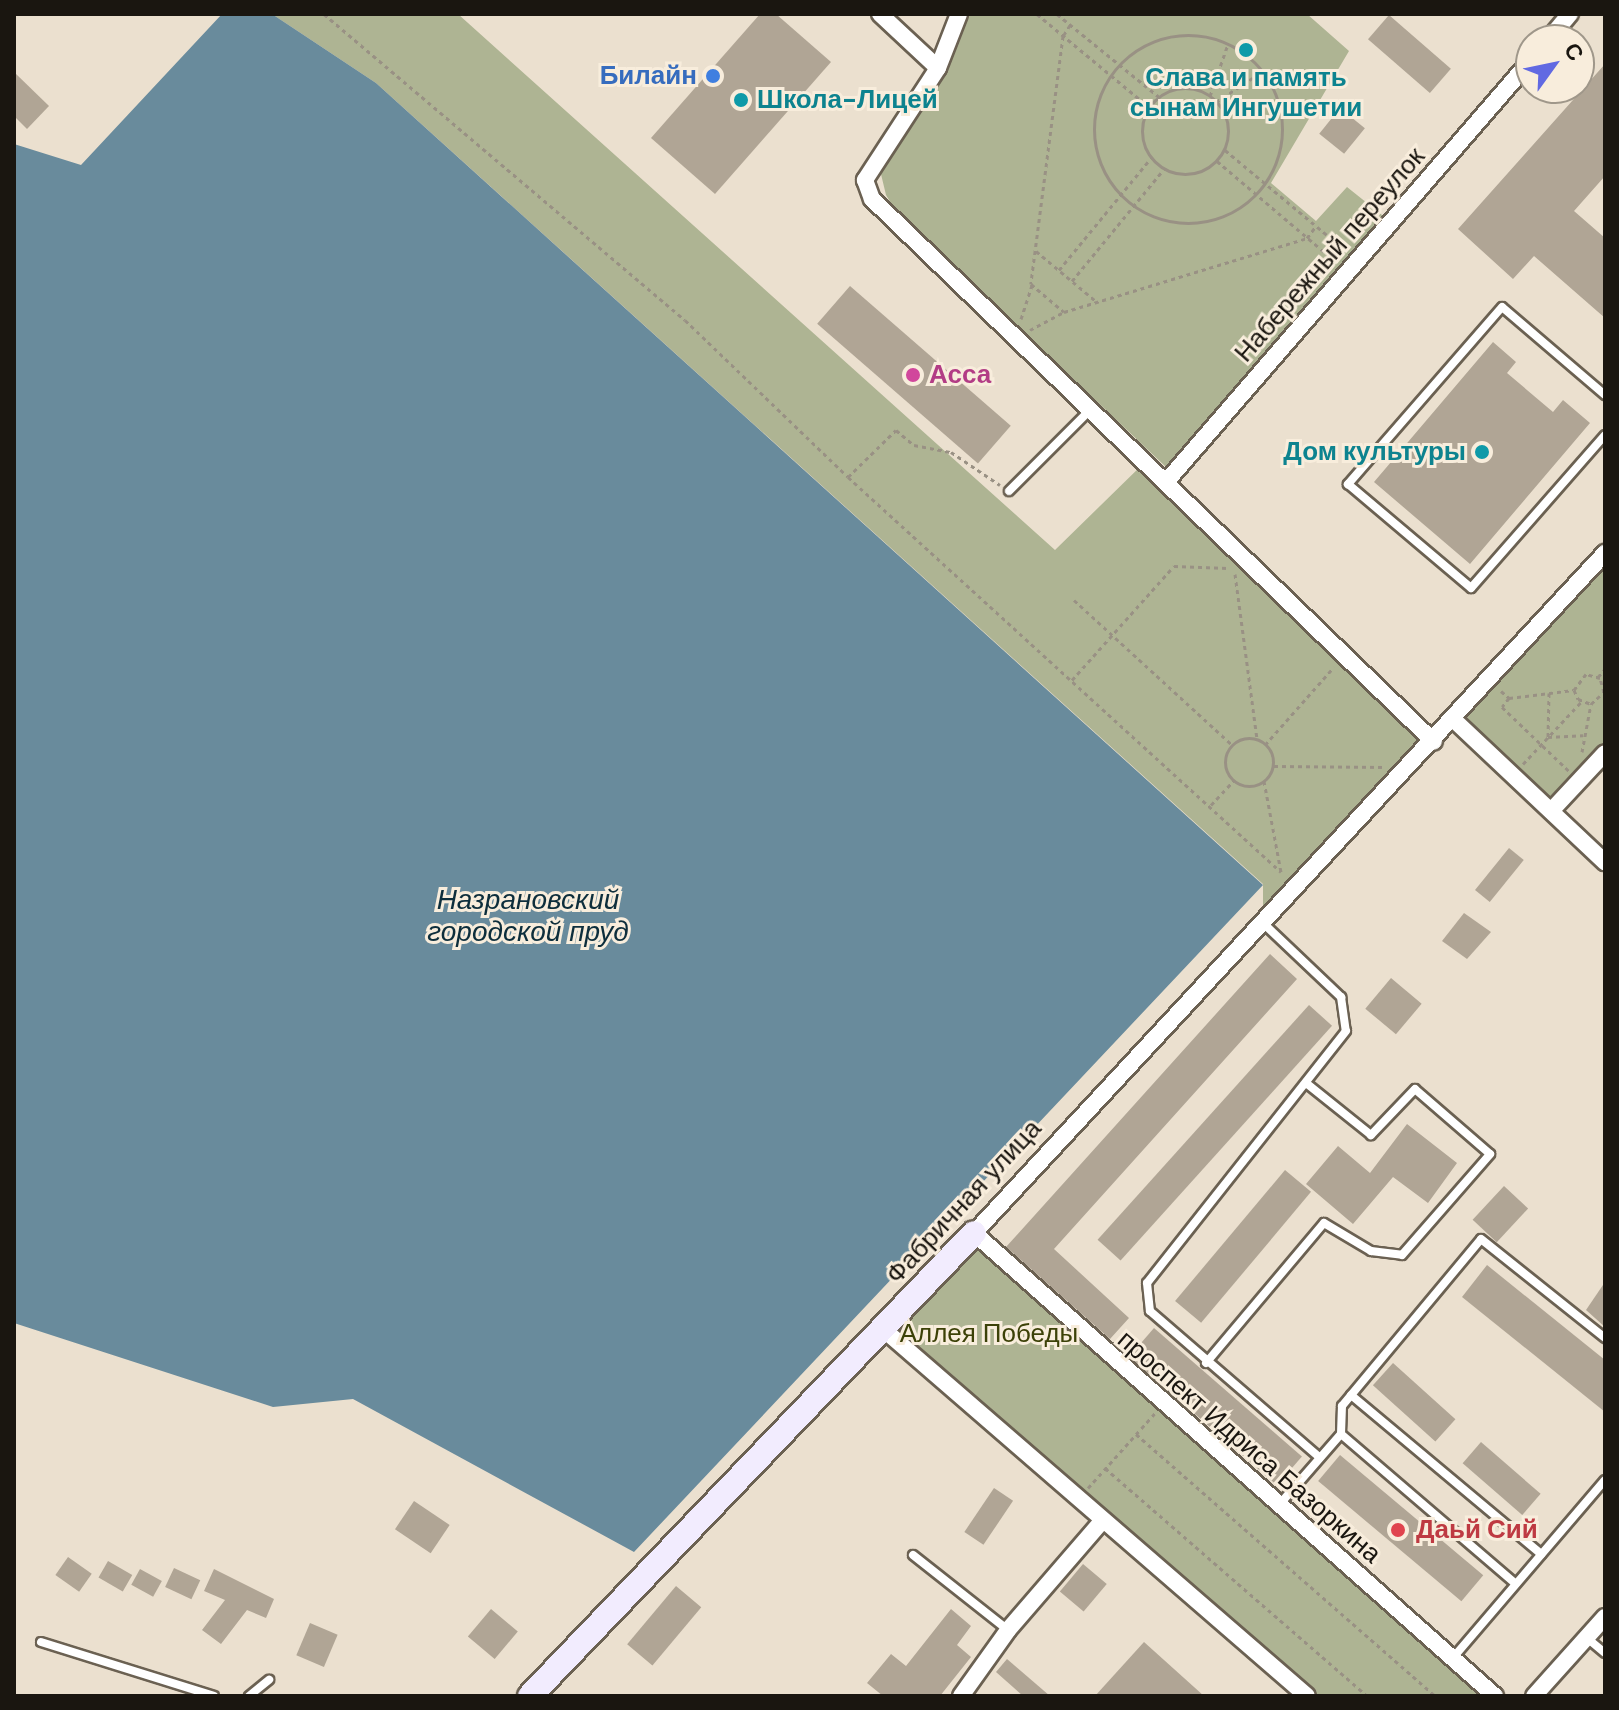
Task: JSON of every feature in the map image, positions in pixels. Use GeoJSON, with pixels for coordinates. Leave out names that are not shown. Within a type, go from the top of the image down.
{"type":"FeatureCollection","features":[{"type":"Feature","properties":{"kind":"street"},"geometry":{"type":"LineString","coordinates":[[880,14],[938,68]]}},
{"type":"Feature","properties":{"kind":"street"},"geometry":{"type":"LineString","coordinates":[[959,14],[938,68],[865,180],[872,199],[1434,742]]}},
{"type":"Feature","properties":{"kind":"street","name":"Набережный переулок"},"geometry":{"type":"LineString","coordinates":[[1166,482],[1515,78]]}},
{"type":"Feature","properties":{"kind":"street","name":"Фабричная улица"},"geometry":{"type":"LineString","coordinates":[[530,1696],[974,1233],[1292,890],[1490,683],[1605,553]]}},
{"type":"Feature","properties":{"kind":"street"},"geometry":{"type":"LineString","coordinates":[[1453,719],[1605,862]]}},
{"type":"Feature","properties":{"kind":"street"},"geometry":{"type":"LineString","coordinates":[[1551,811],[1605,753]]}},
{"type":"Feature","properties":{"kind":"street","name":"проспект Идриса Базоркина"},"geometry":{"type":"LineString","coordinates":[[974,1233],[1162,1404],[1495,1696]]}},
{"type":"Feature","properties":{"kind":"street"},"geometry":{"type":"LineString","coordinates":[[882,1328],[1307,1696]]}},
{"type":"Feature","properties":{"kind":"street"},"geometry":{"type":"LineString","coordinates":[[961,1696],[1008,1630],[1103,1520]]}},
{"type":"Feature","properties":{"kind":"street"},"geometry":{"type":"LineString","coordinates":[[1534,1696],[1605,1617]]}},
{"type":"Feature","properties":{"kind":"lane"},"geometry":{"type":"LineString","coordinates":[[1605,395],[1502,307],[1348,484],[1471,588],[1605,435]]}},
{"type":"Feature","properties":{"kind":"lane"},"geometry":{"type":"LineString","coordinates":[[1009,491],[1090,410]]}},
{"type":"Feature","properties":{"kind":"lane"},"geometry":{"type":"LineString","coordinates":[[1263,922],[1341,997],[1346,1031],[1147,1283],[1150,1311],[1206,1363],[1319,1457]]}},
{"type":"Feature","properties":{"kind":"lane"},"geometry":{"type":"LineString","coordinates":[[1206,1363],[1324,1223],[1371,1251],[1402,1255],[1490,1154],[1415,1089],[1371,1135],[1306,1083]]}},
{"type":"Feature","properties":{"kind":"lane"},"geometry":{"type":"LineString","coordinates":[[1278,1506],[1341,1434],[1342,1406],[1481,1239],[1605,1338]]}},
{"type":"Feature","properties":{"kind":"lane"},"geometry":{"type":"LineString","coordinates":[[1351,1395],[1541,1554]]}},
{"type":"Feature","properties":{"kind":"lane"},"geometry":{"type":"LineString","coordinates":[[1341,1434],[1516,1584]]}},
{"type":"Feature","properties":{"kind":"lane"},"geometry":{"type":"LineString","coordinates":[[1452,1659],[1605,1480]]}},
{"type":"Feature","properties":{"kind":"lane"},"geometry":{"type":"LineString","coordinates":[[913,1555],[1008,1630]]}},
{"type":"Feature","properties":{"kind":"lane"},"geometry":{"type":"LineString","coordinates":[[1587,1637],[1605,1653]]}},
{"type":"Feature","properties":{"kind":"lane"},"geometry":{"type":"LineString","coordinates":[[41,1642],[190,1693],[214,1696]]}},
{"type":"Feature","properties":{"kind":"lane"},"geometry":{"type":"LineString","coordinates":[[249,1696],[269,1680]]}},
{"type":"Feature","properties":{"kind":"path"},"geometry":{"type":"LineString","coordinates":[[324,14],[685,320],[848,477],[1281,872],[1292,890]]}},
{"type":"Feature","properties":{"kind":"path"},"geometry":{"type":"LineString","coordinates":[[1037,14],[1149,107]]}},
{"type":"Feature","properties":{"kind":"path"},"geometry":{"type":"LineString","coordinates":[[1057,14],[1159,97]]}},
{"type":"Feature","properties":{"kind":"path"},"geometry":{"type":"LineString","coordinates":[[1015,337],[1032,285],[1063,36],[1070,25]]}},
{"type":"Feature","properties":{"kind":"path"},"geometry":{"type":"LineString","coordinates":[[1175,35],[1206,35],[1228,44],[1263,71],[1277,94],[1283,125],[1280,156],[1266,184],[1257,195],[1223,217],[1184,224],[1134,206],[1121,196],[1102,168],[1094,137],[1097,104],[1110,74],[1119,63],[1145,44],[1175,35]]}},
{"type":"Feature","properties":{"kind":"path"},"geometry":{"type":"LineString","coordinates":[[1210,96],[1228,44]]}},
{"type":"Feature","properties":{"kind":"path"},"geometry":{"type":"LineString","coordinates":[[1216,102],[1263,71]]}},
{"type":"Feature","properties":{"kind":"path"},"geometry":{"type":"LineString","coordinates":[[1188,88],[1210,96],[1228,124],[1225,149],[1217,161],[1187,175],[1164,169],[1151,158],[1141,130],[1149,107],[1159,97],[1188,88]]}},
{"type":"Feature","properties":{"kind":"path"},"geometry":{"type":"LineString","coordinates":[[1225,149],[1316,226],[1352,266]]}},
{"type":"Feature","properties":{"kind":"path"},"geometry":{"type":"LineString","coordinates":[[1059,270],[1151,158]]}},
{"type":"Feature","properties":{"kind":"path"},"geometry":{"type":"LineString","coordinates":[[1217,161],[1307,238],[1352,266]]}},
{"type":"Feature","properties":{"kind":"path"},"geometry":{"type":"LineString","coordinates":[[1072,281],[1164,169]]}},
{"type":"Feature","properties":{"kind":"path"},"geometry":{"type":"LineString","coordinates":[[1015,337],[1064,312],[1307,238],[1316,226]]}},
{"type":"Feature","properties":{"kind":"path"},"geometry":{"type":"LineString","coordinates":[[1036,251],[1097,302]]}},
{"type":"Feature","properties":{"kind":"path"},"geometry":{"type":"LineString","coordinates":[[1032,285],[1064,312]]}},
{"type":"Feature","properties":{"kind":"path"},"geometry":{"type":"LineString","coordinates":[[848,477],[896,430],[914,445],[951,452],[1009,491]]}},
{"type":"Feature","properties":{"kind":"path"},"geometry":{"type":"LineString","coordinates":[[1072,680],[1174,566],[1234,568],[1257,739],[1274,766]]}},
{"type":"Feature","properties":{"kind":"path"},"geometry":{"type":"LineString","coordinates":[[1074,600],[1231,744]]}},
{"type":"Feature","properties":{"kind":"path"},"geometry":{"type":"LineString","coordinates":[[1264,746],[1345,655]]}},
{"type":"Feature","properties":{"kind":"path"},"geometry":{"type":"LineString","coordinates":[[1598,677],[1605,669]]}},
{"type":"Feature","properties":{"kind":"path"},"geometry":{"type":"LineString","coordinates":[[1574,690],[1581,676],[1598,677]]}},
{"type":"Feature","properties":{"kind":"path"},"geometry":{"type":"LineString","coordinates":[[1580,781],[1583,735],[1591,704],[1604,692],[1598,677]]}},
{"type":"Feature","properties":{"kind":"path"},"geometry":{"type":"LineString","coordinates":[[1490,683],[1509,698]]}},
{"type":"Feature","properties":{"kind":"path"},"geometry":{"type":"LineString","coordinates":[[1574,690],[1509,698],[1502,707],[1580,781]]}},
{"type":"Feature","properties":{"kind":"path"},"geometry":{"type":"LineString","coordinates":[[1574,690],[1581,702],[1591,704]]}},
{"type":"Feature","properties":{"kind":"path"},"geometry":{"type":"LineString","coordinates":[[1548,737],[1549,693]]}},
{"type":"Feature","properties":{"kind":"path"},"geometry":{"type":"LineString","coordinates":[[1513,775],[1581,702]]}},
{"type":"Feature","properties":{"kind":"path"},"geometry":{"type":"LineString","coordinates":[[1548,737],[1583,735]]}},
{"type":"Feature","properties":{"kind":"path"},"geometry":{"type":"LineString","coordinates":[[1231,744],[1257,739]]}},
{"type":"Feature","properties":{"kind":"path"},"geometry":{"type":"LineString","coordinates":[[1231,744],[1223,760],[1233,781],[1248,787],[1264,781],[1274,766]]}},
{"type":"Feature","properties":{"kind":"path"},"geometry":{"type":"LineString","coordinates":[[1274,766],[1410,767]]}},
{"type":"Feature","properties":{"kind":"path"},"geometry":{"type":"LineString","coordinates":[[1210,806],[1233,781]]}},
{"type":"Feature","properties":{"kind":"path"},"geometry":{"type":"LineString","coordinates":[[1264,781],[1281,872]]}},
{"type":"Feature","properties":{"kind":"path"},"geometry":{"type":"LineString","coordinates":[[1080,1497],[1162,1404]]}},
{"type":"Feature","properties":{"kind":"path"},"geometry":{"type":"LineString","coordinates":[[1136,1434],[1435,1696]]}},
{"type":"Feature","properties":{"kind":"path"},"geometry":{"type":"LineString","coordinates":[[1105,1468],[1367,1696]]}},
{"type":"Feature","properties":{"kind":"green space"},"geometry":{"type":"Polygon","coordinates":[[[272,14],[458,14],[1055,550],[1145,462],[1434,742],[1263,922],[1263,884],[376,83],[272,14]]]}},
{"type":"Feature","properties":{"kind":"green space"},"geometry":{"type":"Polygon","coordinates":[[[969,14],[1307,14],[1349,51],[1271,183],[1316,221],[1347,187],[1387,219],[1167,468],[895,210],[886,195],[880,170],[888,154],[942,80],[969,14]]]}},
{"type":"Feature","properties":{"kind":"green space"},"geometry":{"type":"Polygon","coordinates":[[[1605,553],[1605,753],[1551,811],[1453,719],[1605,553]]]}},
{"type":"Feature","properties":{"kind":"green space","name":"Аллея Победы"},"geometry":{"type":"Polygon","coordinates":[[[974,1233],[1495,1696],[1306,1696],[882,1328],[974,1233]]]}},
{"type":"Feature","properties":{"kind":"water","name":"Назрановский городской пруд"},"geometry":{"type":"Polygon","coordinates":[[[222,14],[272,14],[376,83],[1263,885],[634,1552],[353,1399],[273,1407],[14,1323],[14,144],[81,165],[222,14]]]}},
{"type":"Feature","properties":{"kind":"building","name":"Школа-Лицей"},"geometry":{"type":"Polygon","coordinates":[[[760,14],[776,14],[831,62],[715,194],[651,138],[760,14]]]}},
{"type":"Feature","properties":{"kind":"building"},"geometry":{"type":"Polygon","coordinates":[[[1389,15],[1451,69],[1430,93],[1368,39],[1389,15]]]}},
{"type":"Feature","properties":{"kind":"building"},"geometry":{"type":"Polygon","coordinates":[[[1605,64],[1605,176],[1574,211],[1605,238],[1605,318],[1534,256],[1513,279],[1458,229],[1569,104],[1595,104],[1595,75],[1605,64]]]}},
{"type":"Feature","properties":{"kind":"building"},"geometry":{"type":"Polygon","coordinates":[[[14,72],[49,106],[27,129],[14,116],[14,72]]]}},
{"type":"Feature","properties":{"kind":"building"},"geometry":{"type":"Polygon","coordinates":[[[1340,108],[1365,128],[1344,154],[1319,134],[1340,108]]]}},
{"type":"Feature","properties":{"kind":"building","name":"Асса"},"geometry":{"type":"Polygon","coordinates":[[[850,286],[1011,426],[978,463],[817,324],[850,286]]]}},
{"type":"Feature","properties":{"kind":"building","name":"Дом культуры"},"geometry":{"type":"Polygon","coordinates":[[[1493,342],[1516,362],[1507,373],[1553,412],[1563,400],[1590,423],[1470,564],[1374,482],[1493,342]]]}},
{"type":"Feature","properties":{"kind":"building"},"geometry":{"type":"Polygon","coordinates":[[[1509,848],[1524,860],[1490,902],[1475,890],[1509,848]]]}},
{"type":"Feature","properties":{"kind":"building"},"geometry":{"type":"Polygon","coordinates":[[[1464,913],[1491,932],[1467,959],[1442,941],[1464,913]]]}},
{"type":"Feature","properties":{"kind":"building"},"geometry":{"type":"Polygon","coordinates":[[[1270,954],[1297,979],[1054,1249],[1129,1318],[1110,1339],[1006,1247],[1270,954]]]}},
{"type":"Feature","properties":{"kind":"building"},"geometry":{"type":"Polygon","coordinates":[[[1391,978],[1422,1004],[1396,1034],[1365,1009],[1391,978]]]}},
{"type":"Feature","properties":{"kind":"building"},"geometry":{"type":"Polygon","coordinates":[[[1309,1005],[1332,1026],[1121,1261],[1098,1240],[1309,1005]]]}},
{"type":"Feature","properties":{"kind":"building"},"geometry":{"type":"Polygon","coordinates":[[[1407,1124],[1457,1163],[1428,1203],[1393,1177],[1353,1224],[1306,1184],[1338,1146],[1370,1173],[1407,1124]]]}},
{"type":"Feature","properties":{"kind":"building"},"geometry":{"type":"Polygon","coordinates":[[[1285,1170],[1311,1192],[1201,1323],[1175,1301],[1285,1170]]]}},
{"type":"Feature","properties":{"kind":"building"},"geometry":{"type":"Polygon","coordinates":[[[1504,1186],[1528,1209],[1497,1242],[1473,1220],[1504,1186]]]}},
{"type":"Feature","properties":{"kind":"building"},"geometry":{"type":"Polygon","coordinates":[[[1487,1265],[1605,1360],[1605,1412],[1462,1297],[1487,1265]]]}},
{"type":"Feature","properties":{"kind":"building"},"geometry":{"type":"Polygon","coordinates":[[[1605,1282],[1605,1327],[1586,1310],[1605,1282]]]}},
{"type":"Feature","properties":{"kind":"building"},"geometry":{"type":"Polygon","coordinates":[[[1154,1328],[1302,1457],[1277,1485],[1129,1357],[1154,1328]]]}},
{"type":"Feature","properties":{"kind":"building"},"geometry":{"type":"Polygon","coordinates":[[[1393,1363],[1455,1419],[1435,1442],[1373,1385],[1393,1363]]]}},
{"type":"Feature","properties":{"kind":"building"},"geometry":{"type":"Polygon","coordinates":[[[1481,1442],[1541,1494],[1522,1515],[1463,1463],[1481,1442]]]}},
{"type":"Feature","properties":{"kind":"building"},"geometry":{"type":"Polygon","coordinates":[[[1340,1455],[1483,1575],[1461,1601],[1318,1481],[1340,1455]]]}},
{"type":"Feature","properties":{"kind":"building"},"geometry":{"type":"Polygon","coordinates":[[[994,1488],[1013,1501],[983,1545],[964,1532],[994,1488]]]}},
{"type":"Feature","properties":{"kind":"building"},"geometry":{"type":"Polygon","coordinates":[[[414,1501],[450,1525],[431,1553],[395,1529],[414,1501]]]}},
{"type":"Feature","properties":{"kind":"building"},"geometry":{"type":"Polygon","coordinates":[[[68,1557],[92,1574],[79,1592],[55,1575],[68,1557]]]}},
{"type":"Feature","properties":{"kind":"building"},"geometry":{"type":"Polygon","coordinates":[[[108,1561],[132,1575],[123,1591],[98,1577],[108,1561]]]}},
{"type":"Feature","properties":{"kind":"building"},"geometry":{"type":"Polygon","coordinates":[[[1083,1564],[1107,1584],[1084,1612],[1060,1592],[1083,1564]]]}},
{"type":"Feature","properties":{"kind":"building"},"geometry":{"type":"Polygon","coordinates":[[[174,1568],[200,1580],[191,1599],[165,1587],[174,1568]]]}},
{"type":"Feature","properties":{"kind":"building"},"geometry":{"type":"Polygon","coordinates":[[[140,1569],[162,1581],[153,1597],[131,1585],[140,1569]]]}},
{"type":"Feature","properties":{"kind":"building"},"geometry":{"type":"Polygon","coordinates":[[[214,1569],[274,1599],[266,1618],[247,1610],[221,1644],[202,1630],[225,1600],[204,1591],[214,1569]]]}},
{"type":"Feature","properties":{"kind":"building"},"geometry":{"type":"Polygon","coordinates":[[[676,1586],[701,1607],[652,1665],[627,1644],[676,1586]]]}},
{"type":"Feature","properties":{"kind":"building"},"geometry":{"type":"Polygon","coordinates":[[[491,1609],[518,1631],[495,1659],[468,1637],[491,1609]]]}},
{"type":"Feature","properties":{"kind":"building"},"geometry":{"type":"Polygon","coordinates":[[[951,1609],[971,1626],[957,1645],[971,1657],[940,1696],[883,1696],[867,1683],[891,1654],[906,1666],[951,1609]]]}},
{"type":"Feature","properties":{"kind":"building"},"geometry":{"type":"Polygon","coordinates":[[[310,1623],[338,1635],[324,1667],[296,1655],[310,1623]]]}},
{"type":"Feature","properties":{"kind":"building"},"geometry":{"type":"Polygon","coordinates":[[[1144,1642],[1204,1696],[1095,1696],[1144,1642]]]}},
{"type":"Feature","properties":{"kind":"building"},"geometry":{"type":"Polygon","coordinates":[[[1007,1659],[1050,1696],[1023,1696],[996,1672],[1007,1659]]]}},
{"type":"Feature","properties":{"kind":"place","name":"Слава и память сынам Ингушетии"},"geometry":{"type":"Point","coordinates":[1246,50]}},
{"type":"Feature","properties":{"kind":"place","name":"Билайн"},"geometry":{"type":"Point","coordinates":[713,76]}},
{"type":"Feature","properties":{"kind":"place","name":"Школа-Лицей"},"geometry":{"type":"Point","coordinates":[741,100]}},
{"type":"Feature","properties":{"kind":"place","name":"Асса"},"geometry":{"type":"Point","coordinates":[913,375]}},
{"type":"Feature","properties":{"kind":"place","name":"Дом культуры"},"geometry":{"type":"Point","coordinates":[1482,452]}},
{"type":"Feature","properties":{"kind":"place","name":"Даьй Сий"},"geometry":{"type":"Point","coordinates":[1398,1530]}}]}
